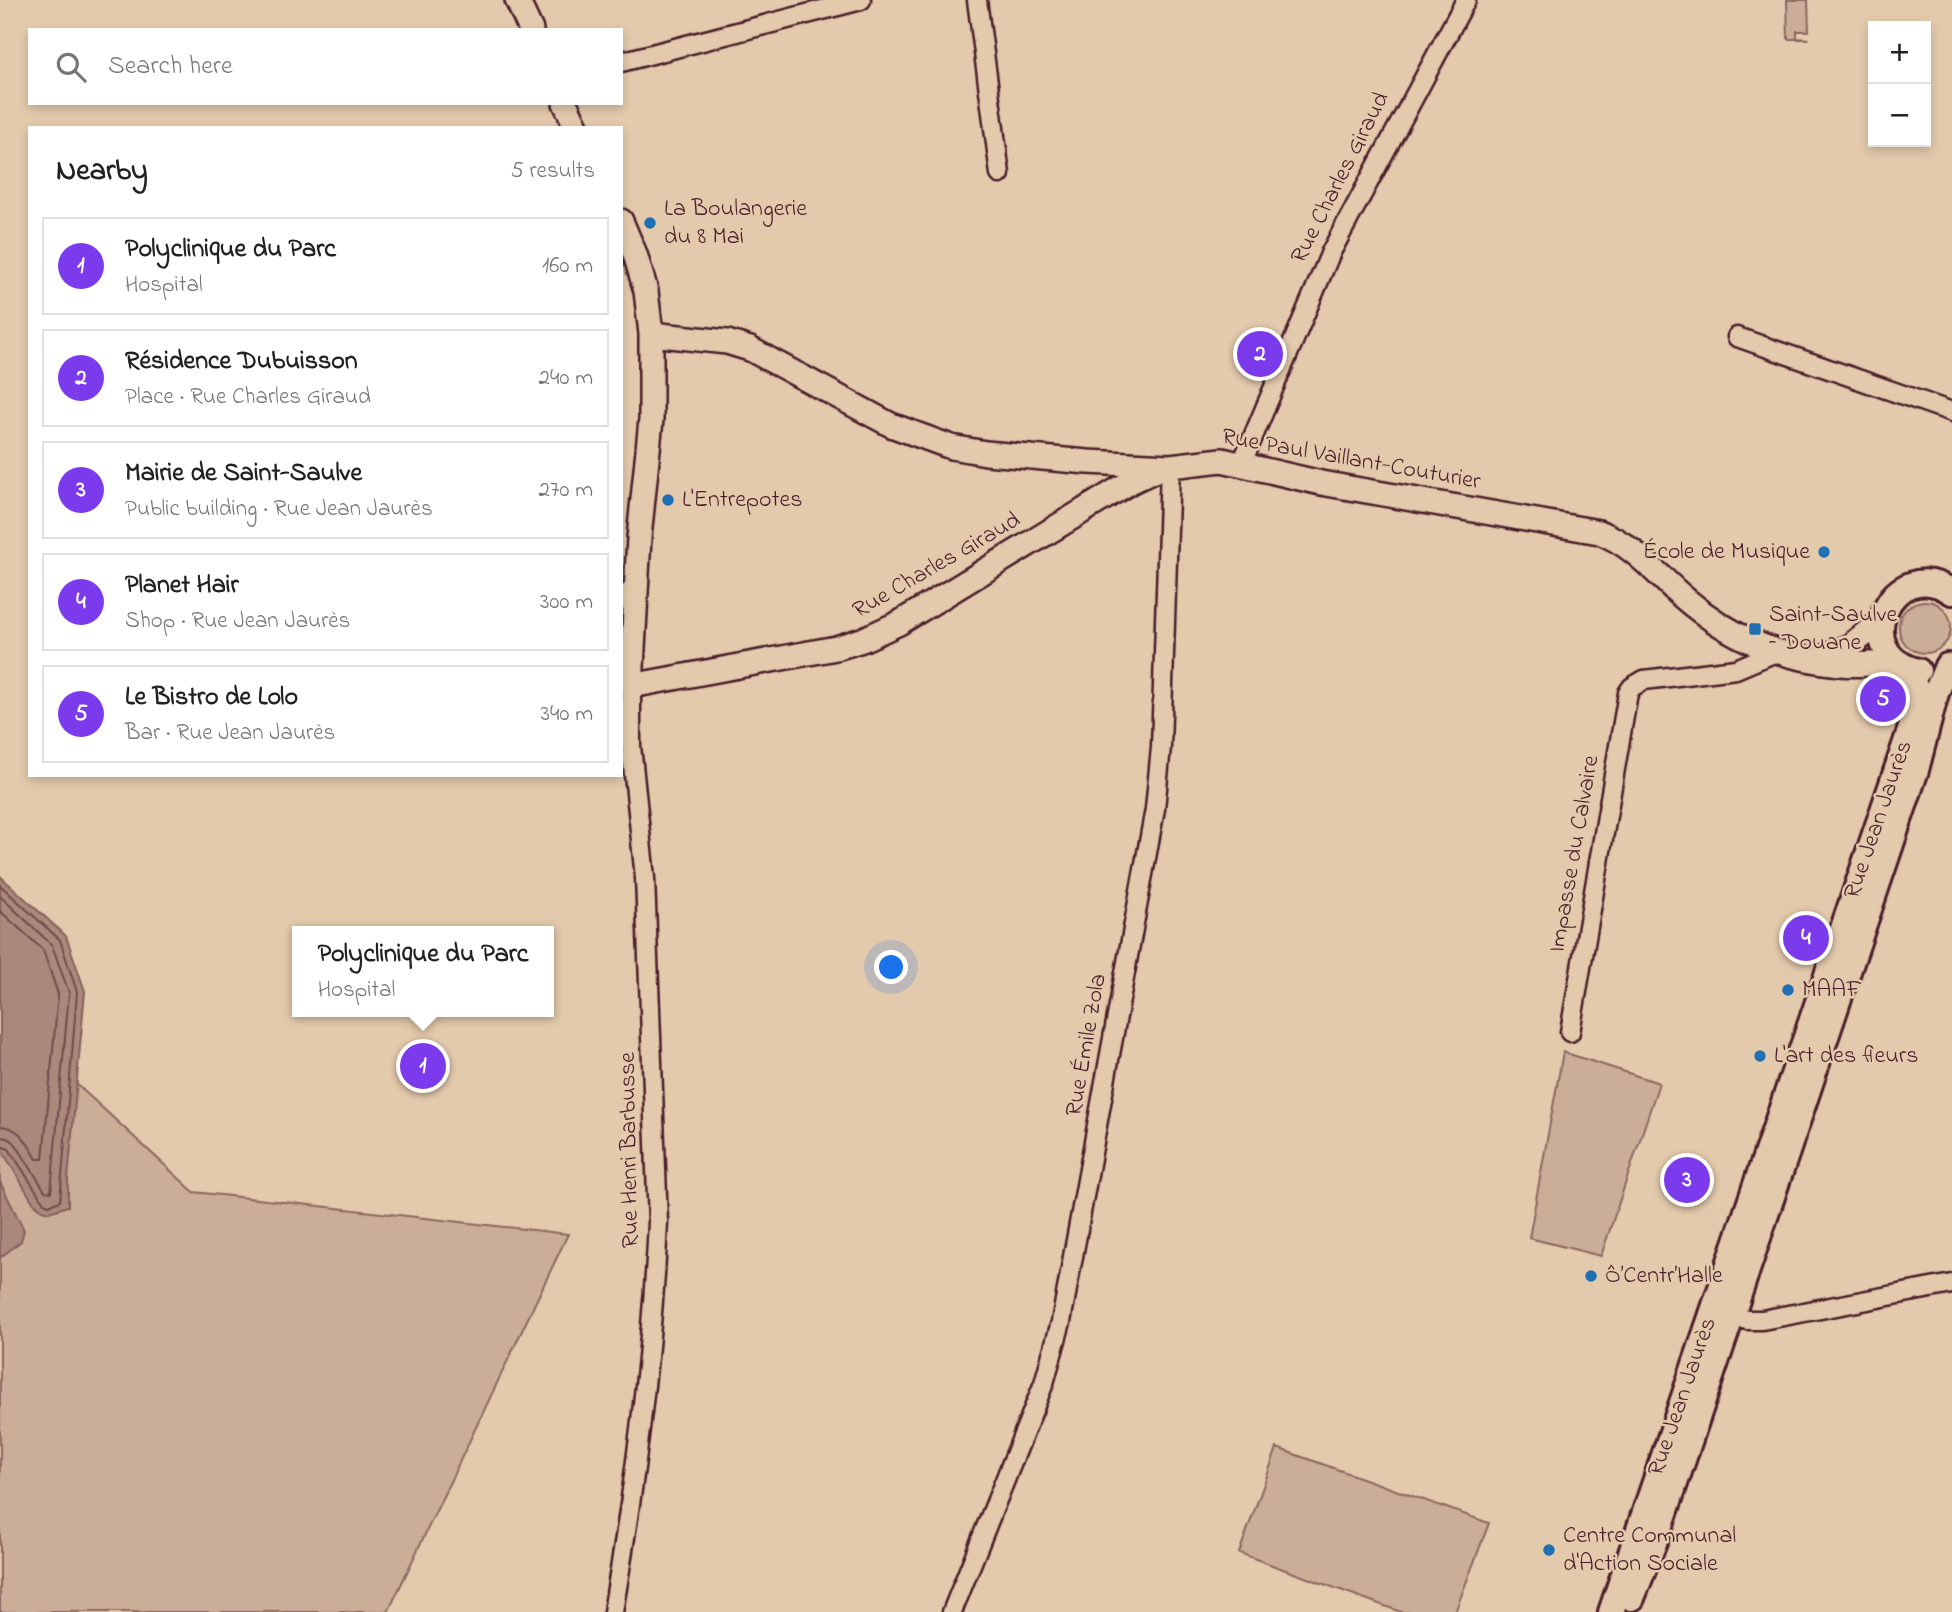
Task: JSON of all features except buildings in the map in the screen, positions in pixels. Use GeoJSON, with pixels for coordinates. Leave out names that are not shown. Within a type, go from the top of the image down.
{"type":"FeatureCollection","features":[{"type":"Feature","properties":{"kind":"main road"},"geometry":{"type":"LineString","coordinates":[[1881,621],[1889,601],[1900,590],[1920,583],[1947,584]]}},
{"type":"Feature","properties":{"kind":"main road","name":"Rue Jean Jaurès"},"geometry":{"type":"LineString","coordinates":[[1628,1612],[1661,1525],[1722,1314],[1919,702],[1917,690],[1902,665],[1891,656],[1883,643],[1881,621]]}},
{"type":"Feature","properties":{"kind":"main road"},"geometry":{"type":"LineString","coordinates":[[1902,665],[1926,671],[1950,664]]}},
{"type":"Feature","properties":{"kind":"main road","name":"Rue Jean Jaurès"},"geometry":{"type":"LineString","coordinates":[[1611,1612],[1722,1314],[1916,770],[1936,694],[1950,664]]}},
{"type":"Feature","properties":{"kind":"street"},"geometry":{"type":"LineString","coordinates":[[517,0],[530,28]]}},
{"type":"Feature","properties":{"kind":"street"},"geometry":{"type":"LineString","coordinates":[[623,61],[861,0]]}},
{"type":"Feature","properties":{"kind":"street"},"geometry":{"type":"LineString","coordinates":[[977,0],[1000,174]]}},
{"type":"Feature","properties":{"kind":"street","name":"Rue Charles Giraud"},"geometry":{"type":"LineString","coordinates":[[1242,463],[1331,252],[1466,0]]}},
{"type":"Feature","properties":{"kind":"street"},"geometry":{"type":"LineString","coordinates":[[566,105],[576,126]]}},
{"type":"Feature","properties":{"kind":"street"},"geometry":{"type":"LineString","coordinates":[[623,226],[646,291],[651,334],[650,429],[629,593],[627,698]]}},
{"type":"Feature","properties":{"kind":"street","name":"Rue Paul Vaillant-Couturier"},"geometry":{"type":"LineString","coordinates":[[651,334],[727,342],[750,349],[891,425],[951,447],[1037,457],[1170,466],[1214,459],[1242,463],[1321,483],[1599,532],[1627,546],[1683,597],[1728,630],[1751,643],[1776,652],[1815,660],[1844,664],[1902,665]]}},
{"type":"Feature","properties":{"kind":"street"},"geometry":{"type":"LineString","coordinates":[[1737,337],[1952,412]]}},
{"type":"Feature","properties":{"kind":"street","name":"Rue Charles Giraud"},"geometry":{"type":"LineString","coordinates":[[627,698],[836,648],[874,636],[899,624],[1132,481],[1170,466]]}},
{"type":"Feature","properties":{"kind":"street","name":"Rue Émile Zola"},"geometry":{"type":"LineString","coordinates":[[952,1612],[1046,1376],[1061,1322],[1155,809],[1161,747],[1170,466]]}},
{"type":"Feature","properties":{"kind":"street"},"geometry":{"type":"LineString","coordinates":[[1815,660],[1855,642],[1881,621]]}},
{"type":"Feature","properties":{"kind":"street","name":"Impasse du Calvaire"},"geometry":{"type":"LineString","coordinates":[[1570,1032],[1626,700],[1632,687],[1650,678],[1736,669],[1776,652]]}},
{"type":"Feature","properties":{"kind":"street","name":"Rue Henri Barbusse"},"geometry":{"type":"LineString","coordinates":[[612,1612],[642,1423],[658,1222],[645,878],[627,698]]}},
{"type":"Feature","properties":{"kind":"street"},"geometry":{"type":"LineString","coordinates":[[1722,1314],[1762,1320],[1952,1284]]}},
{"type":"Feature","properties":{"kind":"shaded area"},"geometry":{"type":"Polygon","coordinates":[[[1787,0],[1808,0],[1809,31],[1797,31],[1797,38],[1809,39],[1788,39],[1787,0]]]}},
{"type":"Feature","properties":{"kind":"shaded area"},"geometry":{"type":"Polygon","coordinates":[[[1925,601],[1944,608],[1951,627],[1944,646],[1925,653],[1906,646],[1899,627],[1906,608],[1925,601]]]}},
{"type":"Feature","properties":{"kind":"shaded area"},"geometry":{"type":"Polygon","coordinates":[[[0,1014],[194,1192],[568,1234],[388,1612],[0,1612],[0,1014]]]}},
{"type":"Feature","properties":{"kind":"shaded area"},"geometry":{"type":"Polygon","coordinates":[[[1563,1052],[1659,1083],[1601,1256],[1529,1238],[1563,1052]]]}},
{"type":"Feature","properties":{"kind":"shaded area"},"geometry":{"type":"Polygon","coordinates":[[[1277,1448],[1489,1523],[1455,1612],[1401,1612],[1239,1553],[1277,1448]]]}},
{"type":"Feature","properties":{"kind":"water"},"geometry":{"type":"Polygon","coordinates":[[[0,876],[66,936],[85,991],[68,1179],[68,1206],[49,1212],[33,1202],[0,1147],[0,876]]]}},
{"type":"Feature","properties":{"kind":"water"},"geometry":{"type":"Polygon","coordinates":[[[0,1182],[24,1230],[21,1241],[0,1258],[0,1182]]]}},
{"type":"Feature","properties":{"kind":"place","name":"La Boulangerie du 8 Mai"},"geometry":{"type":"Point","coordinates":[650,223]}},
{"type":"Feature","properties":{"kind":"place","name":"Résidence Dubuisson"},"geometry":{"type":"Point","coordinates":[1260,354]}},
{"type":"Feature","properties":{"kind":"place","name":"L'Entrepotes"},"geometry":{"type":"Point","coordinates":[668,500]}},
{"type":"Feature","properties":{"kind":"place","name":"École de Musique"},"geometry":{"type":"Point","coordinates":[1824,552]}},
{"type":"Feature","properties":{"kind":"place","name":"Saint-Saulve – Douane"},"geometry":{"type":"Point","coordinates":[1755,629]}},
{"type":"Feature","properties":{"kind":"place","name":"Le Bistro de Lolo"},"geometry":{"type":"Point","coordinates":[1883,699]}},
{"type":"Feature","properties":{"kind":"place","name":"Planet Hair"},"geometry":{"type":"Point","coordinates":[1806,938]}},
{"type":"Feature","properties":{"kind":"place","name":"MAAF"},"geometry":{"type":"Point","coordinates":[1788,990]}},
{"type":"Feature","properties":{"kind":"place","name":"L'art des fleurs"},"geometry":{"type":"Point","coordinates":[1760,1056]}},
{"type":"Feature","properties":{"kind":"place","name":"Polyclinique du Parc"},"geometry":{"type":"Point","coordinates":[423,1066]}},
{"type":"Feature","properties":{"kind":"place","name":"Mairie de Saint-Saulve"},"geometry":{"type":"Point","coordinates":[1687,1180]}},
{"type":"Feature","properties":{"kind":"place","name":"Ô’Centr’Halle"},"geometry":{"type":"Point","coordinates":[1591,1276]}},
{"type":"Feature","properties":{"kind":"place","name":"Centre Communal d'Action Sociale"},"geometry":{"type":"Point","coordinates":[1549,1550]}}]}
